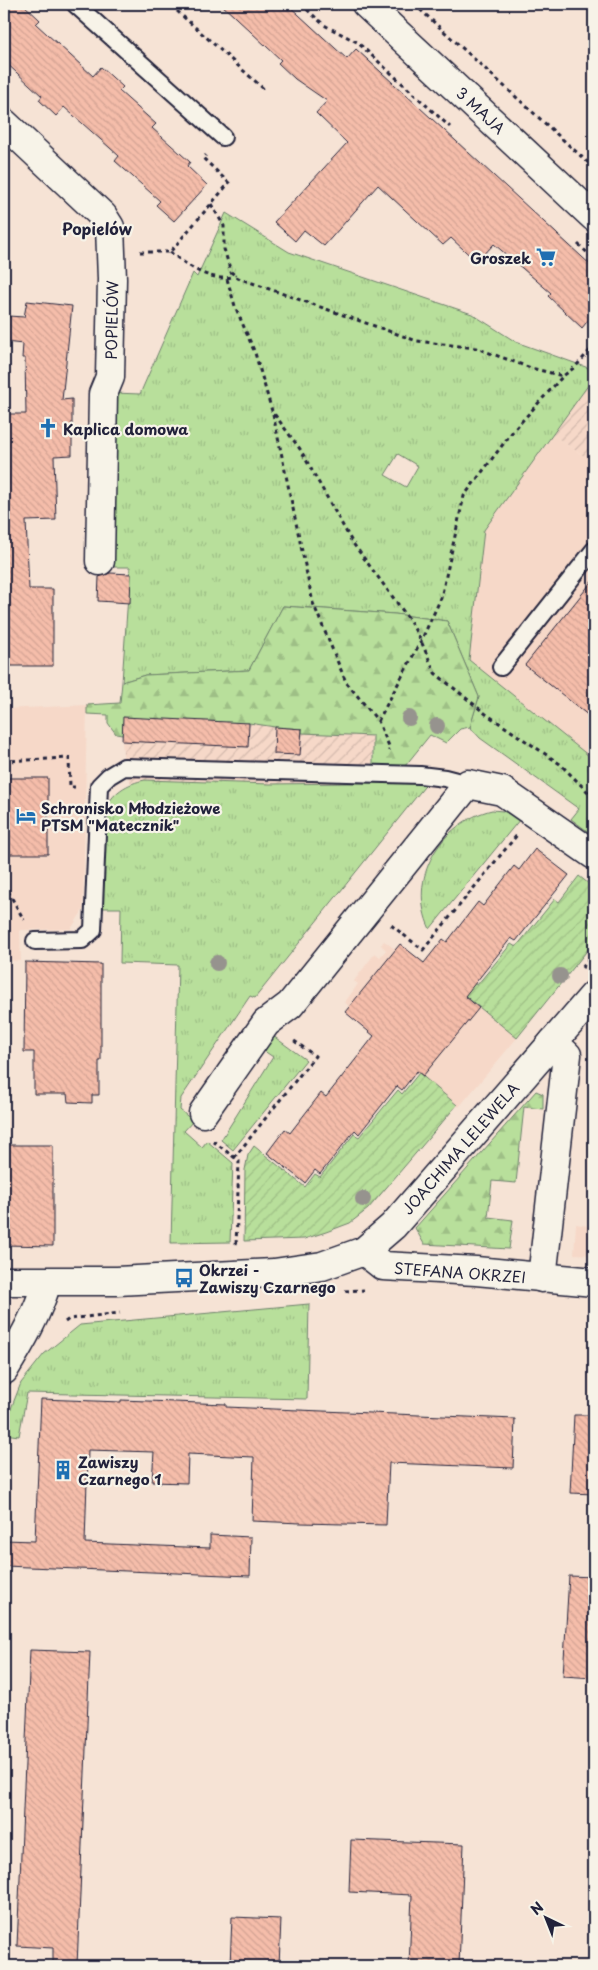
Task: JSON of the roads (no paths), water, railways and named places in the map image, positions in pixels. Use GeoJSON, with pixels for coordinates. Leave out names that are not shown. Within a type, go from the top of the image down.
{"type":"FeatureCollection","features":[{"type":"Feature","properties":{"kind":"street","name":"3 MAJA"},"geometry":{"type":"LineString","coordinates":[[366,4],[594,217]]}},
{"type":"Feature","properties":{"kind":"street","name":"POPIELÓW"},"geometry":{"type":"LineString","coordinates":[[4,123],[103,216],[110,227],[110,377],[102,394],[100,560]]}},
{"type":"Feature","properties":{"kind":"street"},"geometry":{"type":"LineString","coordinates":[[203,1114],[266,1023],[290,1005],[468,784],[502,791],[594,855]]}},
{"type":"Feature","properties":{"kind":"street","name":"JOACHIMA LELEWELA"},"geometry":{"type":"LineString","coordinates":[[364,1251],[393,1226],[594,995]]}},
{"type":"Feature","properties":{"kind":"street"},"geometry":{"type":"LineString","coordinates":[[542,1278],[567,1055],[553,1042]]}},
{"type":"Feature","properties":{"kind":"street"},"geometry":{"type":"LineString","coordinates":[[4,1281],[117,1281],[274,1273],[322,1266],[364,1251]]}},
{"type":"Feature","properties":{"kind":"street","name":"STEFANA OKRZEI"},"geometry":{"type":"LineString","coordinates":[[364,1251],[383,1266],[476,1271],[594,1282]]}},
{"type":"Feature","properties":{"kind":"street"},"geometry":{"type":"LineString","coordinates":[[4,1370],[27,1334],[39,1307],[47,1282]]}},
{"type":"Feature","properties":{"kind":"lane"},"geometry":{"type":"LineString","coordinates":[[75,4],[223,137]]}},
{"type":"Feature","properties":{"kind":"lane"},"geometry":{"type":"LineString","coordinates":[[501,667],[594,550]]}},
{"type":"Feature","properties":{"kind":"lane"},"geometry":{"type":"LineString","coordinates":[[35,941],[82,940],[93,930],[99,786],[109,776],[124,767],[389,774],[445,778],[468,784]]}},
{"type":"Feature","properties":{"kind":"place","name":"Groszek"},"geometry":{"type":"Point","coordinates":[546,257]}},
{"type":"Feature","properties":{"kind":"place","name":"Kaplica domowa"},"geometry":{"type":"Point","coordinates":[48,428]}},
{"type":"Feature","properties":{"kind":"place","name":"Schronisko Młodzieżowe PTSM \"Matecznik\""},"geometry":{"type":"Point","coordinates":[26,816]}},
{"type":"Feature","properties":{"kind":"place","name":"Okrzei - Zawiszy Czarnego"},"geometry":{"type":"Point","coordinates":[184,1278]}},
{"type":"Feature","properties":{"kind":"place","name":"Zawiszy Czarnego 1"},"geometry":{"type":"Point","coordinates":[63,1470]}},
{"type":"Feature","properties":{"kind":"district","name":"Popielów"},"geometry":{"type":"Point","coordinates":[97,228]}}]}
